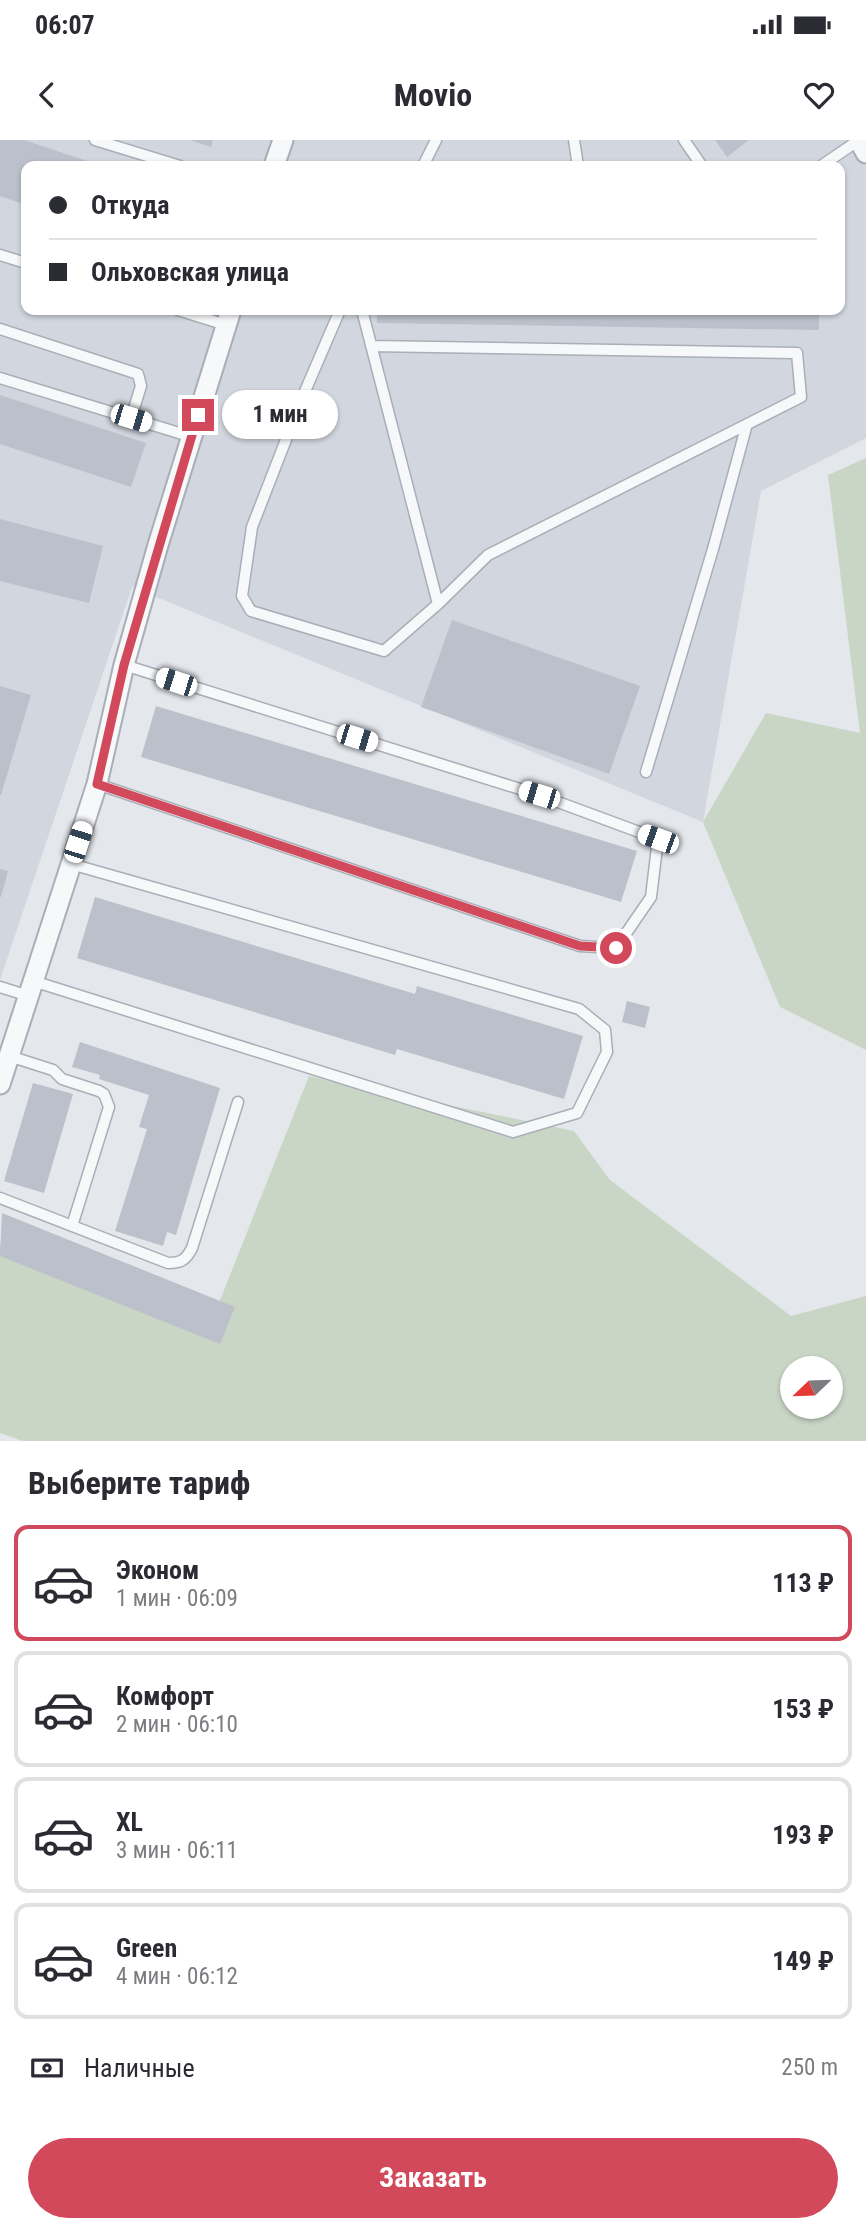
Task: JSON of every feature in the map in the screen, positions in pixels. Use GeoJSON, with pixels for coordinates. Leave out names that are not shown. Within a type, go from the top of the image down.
{"type":"FeatureCollection","features":[{"type":"Feature","properties":{"kind":"street"},"geometry":{"type":"LineString","coordinates":[[276,161],[282,140]]}},
{"type":"Feature","properties":{"kind":"street"},"geometry":{"type":"LineString","coordinates":[[859,140],[866,153]]}},
{"type":"Feature","properties":{"kind":"street"},"geometry":{"type":"LineString","coordinates":[[0,1084],[97,784],[124,665],[228,317]]}},
{"type":"Feature","properties":{"kind":"lane"},"geometry":{"type":"LineString","coordinates":[[95,140],[164,161]]}},
{"type":"Feature","properties":{"kind":"lane"},"geometry":{"type":"LineString","coordinates":[[426,161],[436,140]]}},
{"type":"Feature","properties":{"kind":"lane"},"geometry":{"type":"LineString","coordinates":[[574,140],[578,161]]}},
{"type":"Feature","properties":{"kind":"lane"},"geometry":{"type":"LineString","coordinates":[[684,140],[699,161]]}},
{"type":"Feature","properties":{"kind":"lane"},"geometry":{"type":"LineString","coordinates":[[828,161],[859,140]]}},
{"type":"Feature","properties":{"kind":"lane"},"geometry":{"type":"LineString","coordinates":[[0,255],[21,261]]}},
{"type":"Feature","properties":{"kind":"lane"},"geometry":{"type":"LineString","coordinates":[[338,315],[252,527],[242,596],[251,611],[384,651],[488,555],[801,397],[797,353],[371,346]]}},
{"type":"Feature","properties":{"kind":"lane"},"geometry":{"type":"LineString","coordinates":[[363,315],[438,604]]}},
{"type":"Feature","properties":{"kind":"lane"},"geometry":{"type":"LineString","coordinates":[[0,330],[138,374],[141,386],[131,418]]}},
{"type":"Feature","properties":{"kind":"lane"},"geometry":{"type":"LineString","coordinates":[[0,378],[192,437]]}},
{"type":"Feature","properties":{"kind":"lane"},"geometry":{"type":"LineString","coordinates":[[646,772],[713,549],[747,424]]}},
{"type":"Feature","properties":{"kind":"lane"},"geometry":{"type":"LineString","coordinates":[[97,784],[580,946],[616,948],[651,897],[658,839],[539,795],[124,665]]}},
{"type":"Feature","properties":{"kind":"lane"},"geometry":{"type":"LineString","coordinates":[[0,987],[31,988],[513,1132],[577,1112],[607,1052],[605,1030],[579,1009],[71,864]]}},
{"type":"Feature","properties":{"kind":"lane"},"geometry":{"type":"LineString","coordinates":[[9,1056],[53,1070],[62,1079],[99,1091],[108,1101],[72,1226]]}},
{"type":"Feature","properties":{"kind":"lane"},"geometry":{"type":"LineString","coordinates":[[0,1198],[168,1263],[178,1263],[187,1258],[192,1248],[238,1102]]}},
{"type":"Feature","properties":{"kind":"shaded area"},"geometry":{"type":"Polygon","coordinates":[[[0,140],[863,140],[866,147],[866,438],[761,491],[703,822],[132,587],[0,980],[0,140]]]}},
{"type":"Feature","properties":{"kind":"green space"},"geometry":{"type":"Polygon","coordinates":[[[866,458],[866,1050],[780,1007],[703,822],[766,713],[860,733],[828,475],[866,458]]]}},
{"type":"Feature","properties":{"kind":"green space"},"geometry":{"type":"Polygon","coordinates":[[[309,1076],[574,1131],[610,1180],[791,1316],[866,1296],[866,1441],[23,1441],[0,1433],[0,1243],[211,1323],[309,1076]]]}},
{"type":"Feature","properties":{"kind":"building"},"geometry":{"type":"Polygon","coordinates":[[[0,140],[24,140],[87,161],[21,161],[21,203],[0,196],[0,140]]]}},
{"type":"Feature","properties":{"kind":"building"},"geometry":{"type":"Polygon","coordinates":[[[190,140],[213,140],[211,147],[190,140]]]}},
{"type":"Feature","properties":{"kind":"building"},"geometry":{"type":"Polygon","coordinates":[[[715,140],[749,140],[727,157],[715,140]]]}},
{"type":"Feature","properties":{"kind":"building"},"geometry":{"type":"Polygon","coordinates":[[[377,315],[819,315],[819,330],[377,323],[377,315]]]}},
{"type":"Feature","properties":{"kind":"building"},"geometry":{"type":"Polygon","coordinates":[[[0,395],[146,443],[131,487],[0,444],[0,395]]]}},
{"type":"Feature","properties":{"kind":"building"},"geometry":{"type":"Polygon","coordinates":[[[0,519],[103,546],[89,603],[0,581],[0,519]]]}},
{"type":"Feature","properties":{"kind":"building"},"geometry":{"type":"Polygon","coordinates":[[[452,620],[640,686],[609,774],[421,707],[452,620]]]}},
{"type":"Feature","properties":{"kind":"building"},"geometry":{"type":"Polygon","coordinates":[[[0,686],[31,695],[1,795],[0,795],[0,686]]]}},
{"type":"Feature","properties":{"kind":"building"},"geometry":{"type":"Polygon","coordinates":[[[156,706],[637,851],[621,902],[141,757],[156,706]]]}},
{"type":"Feature","properties":{"kind":"building"},"geometry":{"type":"Polygon","coordinates":[[[0,869],[8,871],[1,897],[0,897],[0,869]]]}},
{"type":"Feature","properties":{"kind":"building"},"geometry":{"type":"Polygon","coordinates":[[[95,897],[415,994],[417,986],[583,1036],[564,1099],[397,1049],[395,1055],[77,958],[95,897]]]}},
{"type":"Feature","properties":{"kind":"building"},"geometry":{"type":"Polygon","coordinates":[[[627,1001],[650,1007],[645,1028],[622,1022],[627,1001]]]}},
{"type":"Feature","properties":{"kind":"building"},"geometry":{"type":"Polygon","coordinates":[[[80,1042],[220,1088],[176,1235],[167,1232],[163,1246],[115,1231],[147,1129],[139,1127],[149,1095],[72,1067],[80,1042]]]}},
{"type":"Feature","properties":{"kind":"building"},"geometry":{"type":"Polygon","coordinates":[[[33,1083],[73,1094],[44,1193],[4,1181],[33,1083]]]}},
{"type":"Feature","properties":{"kind":"building"},"geometry":{"type":"Polygon","coordinates":[[[2,1213],[235,1307],[220,1344],[0,1256],[2,1213]]]}},
{"type":"Feature","properties":{"kind":"route"},"geometry":{"type":"LineString","coordinates":[[198,415],[124,665],[97,784],[580,946],[616,948]]}}]}
